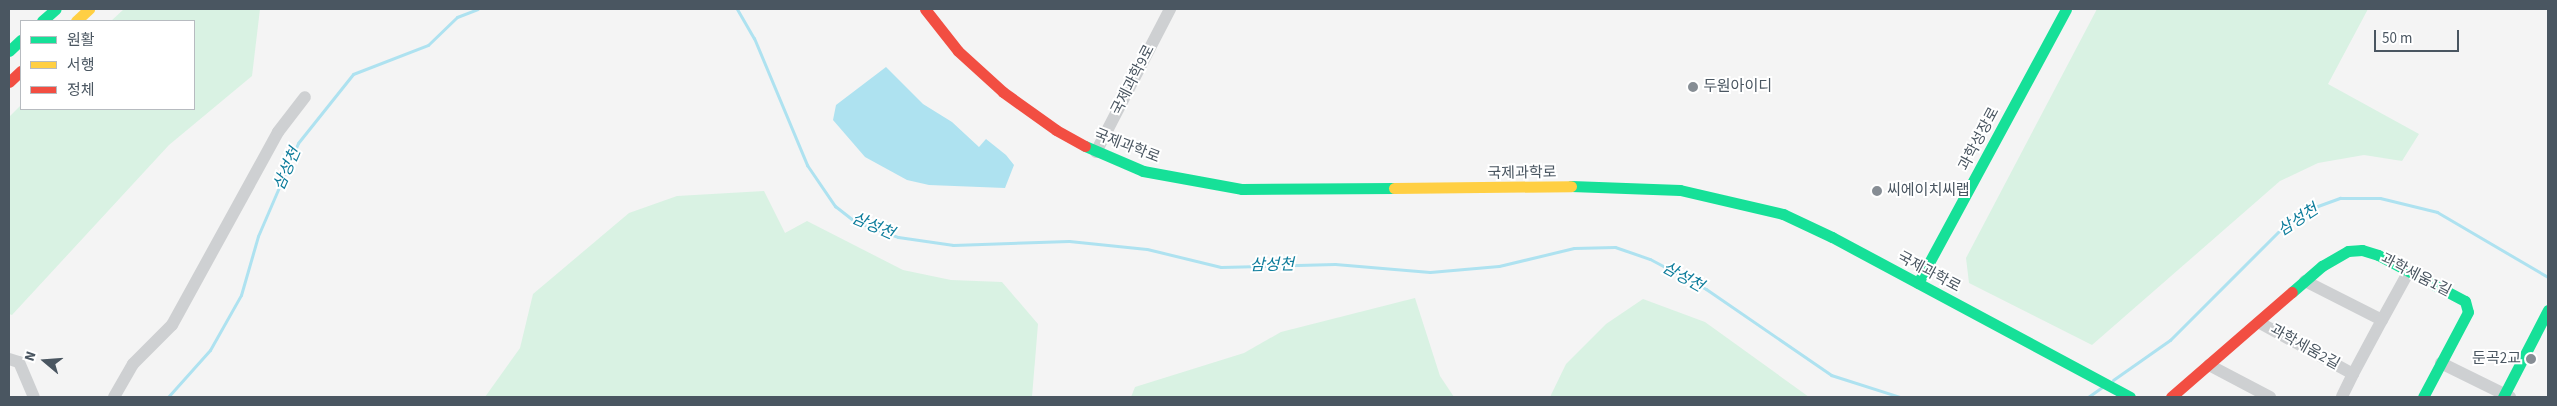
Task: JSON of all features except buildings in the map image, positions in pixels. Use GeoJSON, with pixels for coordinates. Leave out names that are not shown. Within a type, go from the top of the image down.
{"type":"FeatureCollection","features":[{"type":"Feature","properties":{"kind":"main road"},"geometry":{"type":"LineString","coordinates":[[43,20],[56,9]]}},
{"type":"Feature","properties":{"kind":"main road"},"geometry":{"type":"LineString","coordinates":[[77,20],[90,9]]}},
{"type":"Feature","properties":{"kind":"main road","name":"국제과학로"},"geometry":{"type":"LineString","coordinates":[[925,9],[958,50],[1003,92],[1056,130],[1096,152],[1143,171],[1242,189],[1626,186],[1680,190],[1783,214],[1918,283],[2129,397]]}},
{"type":"Feature","properties":{"kind":"main road","name":"과학성장로"},"geometry":{"type":"LineString","coordinates":[[1918,283],[2066,9]]}},
{"type":"Feature","properties":{"kind":"main road"},"geometry":{"type":"LineString","coordinates":[[9,51],[20,41]]}},
{"type":"Feature","properties":{"kind":"main road"},"geometry":{"type":"LineString","coordinates":[[9,82],[20,72]]}},
{"type":"Feature","properties":{"kind":"main road","name":"과학세움1길"},"geometry":{"type":"LineString","coordinates":[[2171,397],[2260,323],[2305,281],[2334,258],[2348,251],[2378,255],[2465,301],[2468,312],[2423,397]]}},
{"type":"Feature","properties":{"kind":"main road"},"geometry":{"type":"LineString","coordinates":[[2506,396],[2548,310]]}},
{"type":"Feature","properties":{"kind":"street","name":"국제과학9로"},"geometry":{"type":"LineString","coordinates":[[1096,152],[1170,9]]}},
{"type":"Feature","properties":{"kind":"street"},"geometry":{"type":"LineString","coordinates":[[114,397],[133,364],[172,325],[278,132],[305,97]]}},
{"type":"Feature","properties":{"kind":"street"},"geometry":{"type":"LineString","coordinates":[[2353,374],[2409,271]]}},
{"type":"Feature","properties":{"kind":"street"},"geometry":{"type":"LineString","coordinates":[[2305,281],[2382,320]]}},
{"type":"Feature","properties":{"kind":"street","name":"과학세움2길"},"geometry":{"type":"LineString","coordinates":[[2260,323],[2353,374],[2342,397]]}},
{"type":"Feature","properties":{"kind":"street"},"geometry":{"type":"LineString","coordinates":[[9,358],[18,362],[34,397]]}},
{"type":"Feature","properties":{"kind":"street"},"geometry":{"type":"LineString","coordinates":[[2441,363],[2506,396]]}},
{"type":"Feature","properties":{"kind":"street"},"geometry":{"type":"LineString","coordinates":[[2209,365],[2270,397]]}},
{"type":"Feature","properties":{"kind":"green space"},"geometry":{"type":"Polygon","coordinates":[[[124,9],[260,9],[252,76],[169,145],[12,315],[9,314],[9,117],[20,106],[20,110],[195,110],[195,20],[112,20],[124,9]]]}},
{"type":"Feature","properties":{"kind":"green space"},"geometry":{"type":"Polygon","coordinates":[[[2097,9],[2368,9],[2328,84],[2419,134],[2402,161],[2364,155],[2318,163],[2280,181],[2092,345],[1969,283],[1966,258],[2097,9]]]}},
{"type":"Feature","properties":{"kind":"green space"},"geometry":{"type":"Polygon","coordinates":[[[764,191],[785,233],[807,221],[903,270],[951,280],[1002,282],[1038,324],[1032,397],[485,397],[520,348],[533,294],[629,213],[677,196],[764,191]]]}},
{"type":"Feature","properties":{"kind":"green space"},"geometry":{"type":"Polygon","coordinates":[[[1415,298],[1440,376],[1454,397],[1131,397],[1135,387],[1244,353],[1281,332],[1415,298]]]}},
{"type":"Feature","properties":{"kind":"green space"},"geometry":{"type":"Polygon","coordinates":[[[1643,299],[1705,322],[1809,397],[1550,397],[1566,364],[1606,324],[1643,299]]]}},
{"type":"Feature","properties":{"kind":"water"},"geometry":{"type":"Polygon","coordinates":[[[886,67],[923,104],[952,122],[979,147],[986,139],[1006,155],[1014,165],[1005,188],[929,185],[907,180],[865,157],[833,120],[836,105],[886,67]]]}},
{"type":"Feature","properties":{"kind":"waterway","name":"삼성천"},"geometry":{"type":"LineString","coordinates":[[168,397],[210,350],[241,295],[258,236],[298,143],[353,74],[428,45],[457,17],[478,9]]}},
{"type":"Feature","properties":{"kind":"waterway","name":"삼성천"},"geometry":{"type":"LineString","coordinates":[[737,9],[754,38],[807,165],[835,206],[854,221],[898,237],[953,245],[1069,241],[1147,249],[1221,267],[1335,264],[1430,272],[1499,266],[1574,248],[1615,247],[1650,259],[1706,289],[1831,375],[1900,397]]}},
{"type":"Feature","properties":{"kind":"waterway","name":"삼성천"},"geometry":{"type":"LineString","coordinates":[[2113,380],[2170,340],[2281,229],[2315,207],[2340,198],[2380,198],[2437,212],[2548,277]]}},
{"type":"Feature","properties":{"kind":"waterway","name":"삼성천"},"geometry":{"type":"LineString","coordinates":[[2088,397],[2101,388]]}},
{"type":"Feature","properties":{"kind":"traffic: fast"},"geometry":{"type":"LineString","coordinates":[[43,20],[56,9]]}},
{"type":"Feature","properties":{"kind":"traffic: fast"},"geometry":{"type":"LineString","coordinates":[[1918,283],[2066,9]]}},
{"type":"Feature","properties":{"kind":"traffic: fast"},"geometry":{"type":"LineString","coordinates":[[9,51],[20,41]]}},
{"type":"Feature","properties":{"kind":"traffic: fast"},"geometry":{"type":"LineString","coordinates":[[1085,146],[1143,171],[1242,189],[1394,188]]}},
{"type":"Feature","properties":{"kind":"traffic: fast"},"geometry":{"type":"LineString","coordinates":[[1571,186],[1680,190],[1783,214],[1832,237],[2130,397]]}},
{"type":"Feature","properties":{"kind":"traffic: fast"},"geometry":{"type":"LineString","coordinates":[[2292,292],[2322,266],[2348,251],[2362,250],[2378,255],[2465,301],[2468,312],[2423,397]]}},
{"type":"Feature","properties":{"kind":"traffic: fast"},"geometry":{"type":"LineString","coordinates":[[2503,397],[2548,310]]}},
{"type":"Feature","properties":{"kind":"traffic: slow"},"geometry":{"type":"LineString","coordinates":[[77,20],[89,9]]}},
{"type":"Feature","properties":{"kind":"traffic: slow"},"geometry":{"type":"LineString","coordinates":[[1394,188],[1571,186]]}},
{"type":"Feature","properties":{"kind":"traffic: jam"},"geometry":{"type":"LineString","coordinates":[[925,9],[958,51],[1003,92],[1056,130],[1085,146]]}},
{"type":"Feature","properties":{"kind":"traffic: jam"},"geometry":{"type":"LineString","coordinates":[[9,82],[20,72]]}},
{"type":"Feature","properties":{"kind":"traffic: jam"},"geometry":{"type":"LineString","coordinates":[[2171,397],[2292,292]]}},
{"type":"Feature","properties":{"kind":"place","name":"두원아이디"},"geometry":{"type":"Point","coordinates":[1693,87]}},
{"type":"Feature","properties":{"kind":"place","name":"씨에이치씨랩"},"geometry":{"type":"Point","coordinates":[1877,191]}},
{"type":"Feature","properties":{"kind":"place","name":"둔곡2교"},"geometry":{"type":"Point","coordinates":[2531,359]}}]}
